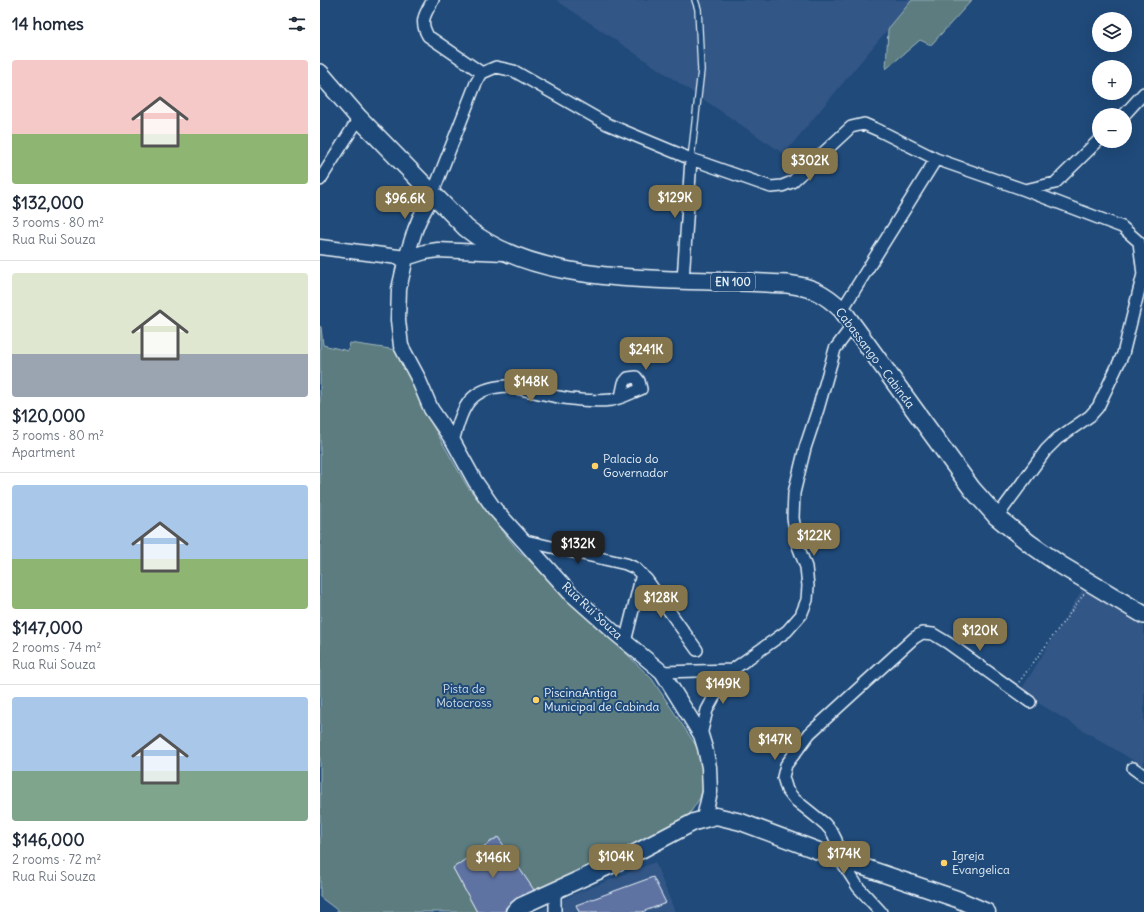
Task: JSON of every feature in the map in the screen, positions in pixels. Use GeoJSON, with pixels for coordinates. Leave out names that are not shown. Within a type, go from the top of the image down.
{"type":"FeatureCollection","features":[{"type":"Feature","properties":{"kind":"main road","name":"Cabassango - Cabinda"},"geometry":{"type":"LineString","coordinates":[[320,73],[359,118],[432,195],[479,239],[505,253],[552,266],[589,274],[637,278],[805,286],[830,299],[842,310],[967,483],[997,517],[1029,543],[1091,584],[1144,614]]}},
{"type":"Feature","properties":{"kind":"main road"},"geometry":{"type":"LineString","coordinates":[[514,912],[521,906],[620,861],[694,822],[704,818],[716,816],[725,817],[840,859],[957,899],[987,912]]}},
{"type":"Feature","properties":{"kind":"street"},"geometry":{"type":"LineString","coordinates":[[433,0],[423,20],[424,29],[428,36],[482,73]]}},
{"type":"Feature","properties":{"kind":"street"},"geometry":{"type":"LineString","coordinates":[[432,195],[476,83],[482,73],[496,67],[514,71],[607,124],[691,159],[771,186],[782,186],[792,182],[851,126],[864,124],[936,159],[1025,190],[1122,227],[1139,242],[1143,274],[1123,354],[1098,407],[1090,416],[1057,439],[1046,450],[997,517]]}},
{"type":"Feature","properties":{"kind":"street"},"geometry":{"type":"LineString","coordinates":[[1131,108],[1144,94]]}},
{"type":"Feature","properties":{"kind":"street"},"geometry":{"type":"LineString","coordinates":[[320,180],[359,118]]}},
{"type":"Feature","properties":{"kind":"street"},"geometry":{"type":"LineString","coordinates":[[1025,190],[1055,183],[1092,147]]}},
{"type":"Feature","properties":{"kind":"street"},"geometry":{"type":"LineString","coordinates":[[683,280],[691,159]]}},
{"type":"Feature","properties":{"kind":"street"},"geometry":{"type":"LineString","coordinates":[[842,310],[936,159]]}},
{"type":"Feature","properties":{"kind":"street","name":"Rua Rui Souza"},"geometry":{"type":"LineString","coordinates":[[432,195],[419,220],[406,258],[399,289],[398,320],[401,346],[417,376],[431,409],[453,441],[475,481],[493,507],[570,593],[625,642],[662,672],[701,735],[709,767],[710,781],[710,792],[704,818]]}},
{"type":"Feature","properties":{"kind":"street"},"geometry":{"type":"LineString","coordinates":[[453,250],[463,241],[466,228]]}},
{"type":"Feature","properties":{"kind":"street"},"geometry":{"type":"LineString","coordinates":[[320,247],[406,258],[425,252],[438,250],[505,253]]}},
{"type":"Feature","properties":{"kind":"street"},"geometry":{"type":"LineString","coordinates":[[701,735],[708,710],[714,697],[732,670],[787,631],[801,615],[807,600],[808,586],[806,567],[798,546],[793,518],[794,493],[805,448],[835,349],[853,325]]}},
{"type":"Feature","properties":{"kind":"street"},"geometry":{"type":"LineString","coordinates":[[453,441],[463,409],[470,400],[482,391],[494,387],[506,386],[583,401],[612,400],[622,397]]}},
{"type":"Feature","properties":{"kind":"street"},"geometry":{"type":"LineString","coordinates":[[521,540],[626,564],[635,568],[642,574],[697,650]]}},
{"type":"Feature","properties":{"kind":"street"},"geometry":{"type":"LineString","coordinates":[[625,642],[642,574]]}},
{"type":"Feature","properties":{"kind":"street"},"geometry":{"type":"LineString","coordinates":[[881,912],[858,887],[840,859],[836,840],[832,832],[825,824],[794,799],[787,790],[783,777],[786,765],[810,733],[922,633],[933,634],[948,643],[1030,702]]}},
{"type":"Feature","properties":{"kind":"street"},"geometry":{"type":"LineString","coordinates":[[662,672],[732,670]]}},
{"type":"Feature","properties":{"kind":"street"},"geometry":{"type":"LineString","coordinates":[[1133,768],[1144,776]]}},
{"type":"Feature","properties":{"kind":"street"},"geometry":{"type":"LineString","coordinates":[[555,890],[555,912]]}},
{"type":"Feature","properties":{"kind":"lane"},"geometry":{"type":"LineString","coordinates":[[691,159],[701,70],[698,8],[695,0]]}},
{"type":"Feature","properties":{"kind":"path"},"geometry":{"type":"LineString","coordinates":[[1012,689],[1020,682],[1091,584]]}},
{"type":"Feature","properties":{"kind":"shaded area"},"geometry":{"type":"Polygon","coordinates":[[[556,0],[912,0],[784,154],[556,0]]]}},
{"type":"Feature","properties":{"kind":"shaded area"},"geometry":{"type":"Polygon","coordinates":[[[1083,588],[1144,625],[1144,767],[1020,692],[1083,588]]]}},
{"type":"Feature","properties":{"kind":"shaded area"},"geometry":{"type":"Polygon","coordinates":[[[655,862],[675,912],[537,912],[572,895],[655,862]]]}},
{"type":"Feature","properties":{"kind":"green space"},"geometry":{"type":"Polygon","coordinates":[[[912,0],[972,0],[931,45],[920,40],[886,69],[888,29],[912,0]]]}},
{"type":"Feature","properties":{"kind":"green space","name":"Pista de Motocross"},"geometry":{"type":"Polygon","coordinates":[[[320,326],[323,345],[348,351],[350,343],[397,350],[430,421],[467,486],[517,549],[652,679],[695,744],[703,759],[705,780],[700,798],[688,816],[571,876],[534,890],[497,837],[453,868],[477,912],[337,912],[337,910],[320,897],[320,326]]]}},
{"type":"Feature","properties":{"kind":"building"},"geometry":{"type":"Polygon","coordinates":[[[498,837],[534,890],[508,912],[477,912],[453,868],[498,837]]]}},
{"type":"Feature","properties":{"kind":"building"},"geometry":{"type":"Polygon","coordinates":[[[653,877],[666,903],[642,912],[579,912],[576,905],[653,877]]]}},
{"type":"Feature","properties":{"kind":"place","name":"Palacio do Governador"},"geometry":{"type":"Point","coordinates":[595,466]}},
{"type":"Feature","properties":{"kind":"place","name":"PiscinaAntiga Municipal de Cabinda"},"geometry":{"type":"Point","coordinates":[536,700]}},
{"type":"Feature","properties":{"kind":"place","name":"Igreja Evangelica"},"geometry":{"type":"Point","coordinates":[944,863]}}]}
